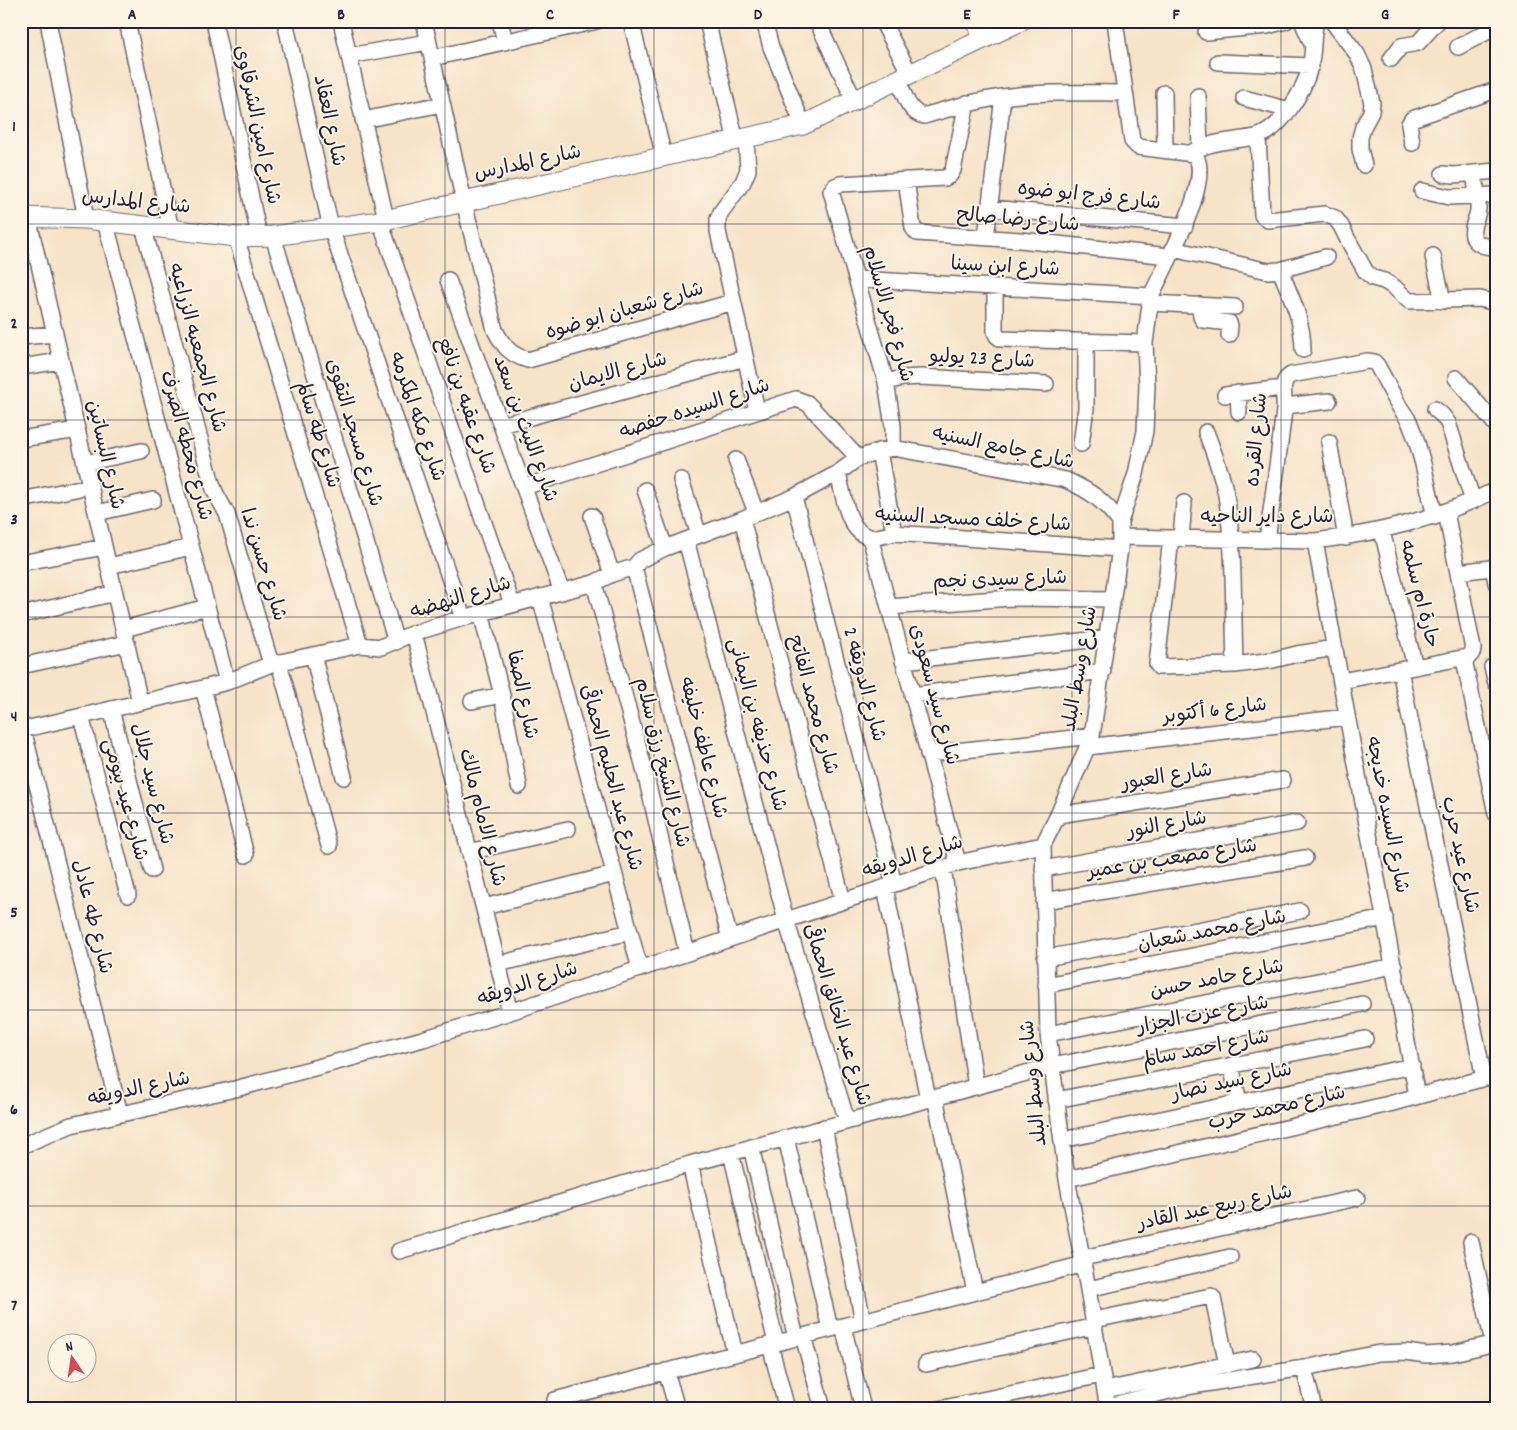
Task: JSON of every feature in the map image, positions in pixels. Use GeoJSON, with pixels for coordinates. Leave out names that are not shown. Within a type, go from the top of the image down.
{"type":"FeatureCollection","features":[{"type":"Feature","properties":{"kind":"street","name":"شارع محطه الصرف"},"geometry":{"type":"LineString","coordinates":[[48,21],[95,220],[191,547],[227,682]]}},
{"type":"Feature","properties":{"kind":"street"},"geometry":{"type":"LineString","coordinates":[[127,21],[171,230]]}},
{"type":"Feature","properties":{"kind":"street","name":"شارع امين الشرقاوى"},"geometry":{"type":"LineString","coordinates":[[214,21],[266,236]]}},
{"type":"Feature","properties":{"kind":"street","name":"شارع العقاد"},"geometry":{"type":"LineString","coordinates":[[285,21],[331,228]]}},
{"type":"Feature","properties":{"kind":"street","name":"شارع عقبه بن نافع"},"geometry":{"type":"LineString","coordinates":[[341,21],[383,220],[512,604]]}},
{"type":"Feature","properties":{"kind":"street"},"geometry":{"type":"LineString","coordinates":[[424,21],[464,202]]}},
{"type":"Feature","properties":{"kind":"street"},"geometry":{"type":"LineString","coordinates":[[500,21],[505,42]]}},
{"type":"Feature","properties":{"kind":"street"},"geometry":{"type":"LineString","coordinates":[[631,21],[664,157]]}},
{"type":"Feature","properties":{"kind":"street"},"geometry":{"type":"LineString","coordinates":[[707,21],[748,170],[743,182],[721,212],[718,219],[718,231],[757,411]]}},
{"type":"Feature","properties":{"kind":"street"},"geometry":{"type":"LineString","coordinates":[[764,21],[771,47],[803,125]]}},
{"type":"Feature","properties":{"kind":"street"},"geometry":{"type":"LineString","coordinates":[[817,21],[854,100]]}},
{"type":"Feature","properties":{"kind":"street"},"geometry":{"type":"LineString","coordinates":[[882,21],[904,76],[912,110],[917,114],[924,116],[967,103],[1003,96],[1051,93],[1125,93]]}},
{"type":"Feature","properties":{"kind":"street"},"geometry":{"type":"LineString","coordinates":[[974,21],[982,40]]}},
{"type":"Feature","properties":{"kind":"street","name":"شارع المدارس"},"geometry":{"type":"LineString","coordinates":[[25,217],[95,220],[236,237],[266,236],[383,220],[803,125],[1021,21]]}},
{"type":"Feature","properties":{"kind":"street"},"geometry":{"type":"LineString","coordinates":[[1115,21],[1132,140],[1138,147],[1165,150],[1196,150],[1258,137],[1278,124],[1304,85],[1311,66],[1316,21]]}},
{"type":"Feature","properties":{"kind":"street"},"geometry":{"type":"LineString","coordinates":[[1206,32],[1266,26],[1286,21]]}},
{"type":"Feature","properties":{"kind":"street"},"geometry":{"type":"LineString","coordinates":[[1302,21],[1314,48]]}},
{"type":"Feature","properties":{"kind":"street"},"geometry":{"type":"LineString","coordinates":[[1332,21],[1357,54],[1364,69],[1372,103],[1371,112],[1363,127],[1360,138],[1360,149],[1364,166]]}},
{"type":"Feature","properties":{"kind":"street"},"geometry":{"type":"LineString","coordinates":[[1391,59],[1401,46],[1415,44],[1420,41],[1438,21]]}},
{"type":"Feature","properties":{"kind":"street"},"geometry":{"type":"LineString","coordinates":[[432,58],[505,42],[532,28],[591,22]]}},
{"type":"Feature","properties":{"kind":"street"},"geometry":{"type":"LineString","coordinates":[[1458,47],[1496,27]]}},
{"type":"Feature","properties":{"kind":"street"},"geometry":{"type":"LineString","coordinates":[[349,56],[428,42]]}},
{"type":"Feature","properties":{"kind":"street"},"geometry":{"type":"LineString","coordinates":[[1218,62],[1311,66]]}},
{"type":"Feature","properties":{"kind":"street"},"geometry":{"type":"LineString","coordinates":[[1412,143],[1409,124],[1412,119],[1496,90]]}},
{"type":"Feature","properties":{"kind":"street"},"geometry":{"type":"LineString","coordinates":[[1164,92],[1165,150]]}},
{"type":"Feature","properties":{"kind":"street","name":"شارع فرج ابو ضوه"},"geometry":{"type":"LineString","coordinates":[[986,237],[1003,96]]}},
{"type":"Feature","properties":{"kind":"street","name":"شارع وسط البلد"},"geometry":{"type":"LineString","coordinates":[[1108,1408],[1067,1179],[1048,1034],[1043,844],[1090,742],[1103,671],[1120,536],[1145,431],[1148,386],[1145,343],[1150,299],[1194,204],[1198,180],[1196,150],[1198,96]]}},
{"type":"Feature","properties":{"kind":"street"},"geometry":{"type":"LineString","coordinates":[[1244,98],[1289,110]]}},
{"type":"Feature","properties":{"kind":"street"},"geometry":{"type":"LineString","coordinates":[[906,180],[945,178],[950,175],[967,103]]}},
{"type":"Feature","properties":{"kind":"street"},"geometry":{"type":"LineString","coordinates":[[363,120],[442,104]]}},
{"type":"Feature","properties":{"kind":"street"},"geometry":{"type":"LineString","coordinates":[[1258,137],[1262,215],[1264,218],[1268,220],[1329,214],[1338,221],[1366,272],[1394,287],[1409,301],[1480,299],[1496,303]]}},
{"type":"Feature","properties":{"kind":"street"},"geometry":{"type":"LineString","coordinates":[[1443,174],[1454,175],[1496,171]]}},
{"type":"Feature","properties":{"kind":"street"},"geometry":{"type":"LineString","coordinates":[[1474,173],[1478,207],[1473,228],[1475,242],[1480,245],[1496,247]]}},
{"type":"Feature","properties":{"kind":"street","name":"شارع فجر الاسلام"},"geometry":{"type":"LineString","coordinates":[[894,533],[886,449],[893,426],[886,382],[831,194],[832,188],[840,184],[906,180]]}},
{"type":"Feature","properties":{"kind":"street","name":"شارع رضا صالح"},"geometry":{"type":"LineString","coordinates":[[906,180],[913,228],[915,232],[919,233],[1171,253],[1258,269],[1280,270],[1326,257]]}},
{"type":"Feature","properties":{"kind":"street"},"geometry":{"type":"LineString","coordinates":[[1422,191],[1449,197],[1496,195]]}},
{"type":"Feature","properties":{"kind":"street","name":"شارع شعبان ابو ضوه"},"geometry":{"type":"LineString","coordinates":[[464,202],[495,330],[508,351],[518,357],[528,360],[733,302]]}},
{"type":"Feature","properties":{"kind":"street","name":"شارع فرج ابو ضوه"},"geometry":{"type":"LineString","coordinates":[[990,208],[1185,226]]}},
{"type":"Feature","properties":{"kind":"street","name":"شارع البساتين"},"geometry":{"type":"LineString","coordinates":[[25,217],[55,334],[140,702]]}},
{"type":"Feature","properties":{"kind":"street","name":"شارع الجمعيه الزراعيه"},"geometry":{"type":"LineString","coordinates":[[143,226],[211,480]]}},
{"type":"Feature","properties":{"kind":"street","name":"شارع مكه المكرمه"},"geometry":{"type":"LineString","coordinates":[[331,228],[463,618]]}},
{"type":"Feature","properties":{"kind":"street","name":"شارع مسجد التقوى"},"geometry":{"type":"LineString","coordinates":[[266,236],[396,642]]}},
{"type":"Feature","properties":{"kind":"street","name":"شارع طه سالم"},"geometry":{"type":"LineString","coordinates":[[236,237],[360,645]]}},
{"type":"Feature","properties":{"kind":"street"},"geometry":{"type":"LineString","coordinates":[[1433,256],[1443,301]]}},
{"type":"Feature","properties":{"kind":"street"},"geometry":{"type":"LineString","coordinates":[[1280,270],[1300,320],[1303,350]]}},
{"type":"Feature","properties":{"kind":"street","name":"شارع ابن سينا"},"geometry":{"type":"LineString","coordinates":[[857,279],[995,287],[1150,299],[1200,306],[1235,307]]}},
{"type":"Feature","properties":{"kind":"street","name":"شارع الليث بن سعد"},"geometry":{"type":"LineString","coordinates":[[448,280],[562,592]]}},
{"type":"Feature","properties":{"kind":"street"},"geometry":{"type":"LineString","coordinates":[[995,287],[995,332],[999,338],[1004,340],[1145,343]]}},
{"type":"Feature","properties":{"kind":"street"},"geometry":{"type":"LineString","coordinates":[[1200,306],[1203,320],[1229,323],[1229,335]]}},
{"type":"Feature","properties":{"kind":"street"},"geometry":{"type":"LineString","coordinates":[[21,337],[55,334]]}},
{"type":"Feature","properties":{"kind":"street"},"geometry":{"type":"LineString","coordinates":[[1081,444],[1086,408],[1086,342]]}},
{"type":"Feature","properties":{"kind":"street","name":"شارع الايمان"},"geometry":{"type":"LineString","coordinates":[[501,426],[745,358]]}},
{"type":"Feature","properties":{"kind":"street","name":"شارع القرده"},"geometry":{"type":"LineString","coordinates":[[1267,540],[1285,406],[1283,382],[1286,377],[1291,375],[1367,361],[1374,362],[1377,365],[1398,406],[1409,421],[1440,514]]}},
{"type":"Feature","properties":{"kind":"street"},"geometry":{"type":"LineString","coordinates":[[21,367],[61,362]]}},
{"type":"Feature","properties":{"kind":"street","name":"شارع 23 يوليو"},"geometry":{"type":"LineString","coordinates":[[886,382],[903,378],[921,377],[1046,384]]}},
{"type":"Feature","properties":{"kind":"street"},"geometry":{"type":"LineString","coordinates":[[1456,378],[1496,425]]}},
{"type":"Feature","properties":{"kind":"street"},"geometry":{"type":"LineString","coordinates":[[1239,412],[1232,394],[1283,388]]}},
{"type":"Feature","properties":{"kind":"street","name":"شارع السيده حفصه"},"geometry":{"type":"LineString","coordinates":[[524,487],[796,399],[807,403],[858,458]]}},
{"type":"Feature","properties":{"kind":"street"},"geometry":{"type":"LineString","coordinates":[[1285,406],[1329,401]]}},
{"type":"Feature","properties":{"kind":"street"},"geometry":{"type":"LineString","coordinates":[[1435,409],[1448,423],[1473,501]]}},
{"type":"Feature","properties":{"kind":"street"},"geometry":{"type":"LineString","coordinates":[[21,439],[77,430]]}},
{"type":"Feature","properties":{"kind":"street"},"geometry":{"type":"LineString","coordinates":[[1206,432],[1218,463],[1226,495],[1230,540],[1235,665]]}},
{"type":"Feature","properties":{"kind":"street"},"geometry":{"type":"LineString","coordinates":[[1329,442],[1346,538]]}},
{"type":"Feature","properties":{"kind":"street","name":"شارع النهضه"},"geometry":{"type":"LineString","coordinates":[[22,730],[227,682],[275,663],[360,645],[381,647],[414,633],[481,612],[594,582],[634,567],[645,557],[664,548],[794,497],[838,473],[858,458],[886,449]]}},
{"type":"Feature","properties":{"kind":"street","name":"شارع جامع السنيه"},"geometry":{"type":"LineString","coordinates":[[886,449],[1066,480],[1088,490],[1106,504],[1120,536]]}},
{"type":"Feature","properties":{"kind":"street"},"geometry":{"type":"LineString","coordinates":[[85,463],[141,451]]}},
{"type":"Feature","properties":{"kind":"street"},"geometry":{"type":"LineString","coordinates":[[736,460],[756,512]]}},
{"type":"Feature","properties":{"kind":"street","name":"شارع خلف مسجد السنيه"},"geometry":{"type":"LineString","coordinates":[[838,473],[852,525],[870,537],[894,533],[1120,536]]}},
{"type":"Feature","properties":{"kind":"street","name":"شارع حسن ندا"},"geometry":{"type":"LineString","coordinates":[[211,480],[214,492],[227,514],[275,663],[329,846]]}},
{"type":"Feature","properties":{"kind":"street","name":"شارع حذيفه بن اليمانى"},"geometry":{"type":"LineString","coordinates":[[681,480],[692,537],[786,920]]}},
{"type":"Feature","properties":{"kind":"street"},"geometry":{"type":"LineString","coordinates":[[21,500],[90,486]]}},
{"type":"Feature","properties":{"kind":"street"},"geometry":{"type":"LineString","coordinates":[[645,490],[664,548]]}},
{"type":"Feature","properties":{"kind":"street","name":"شارع داير الناحيه"},"geometry":{"type":"LineString","coordinates":[[1120,536],[1315,542],[1382,532],[1440,514],[1496,490]]}},
{"type":"Feature","properties":{"kind":"street","name":"شارع الدويقه 2"},"geometry":{"type":"LineString","coordinates":[[794,497],[889,885],[932,1098],[975,1292]]}},
{"type":"Feature","properties":{"kind":"street"},"geometry":{"type":"LineString","coordinates":[[97,513],[153,500]]}},
{"type":"Feature","properties":{"kind":"street"},"geometry":{"type":"LineString","coordinates":[[1184,503],[1176,538],[1158,665],[1162,668],[1235,665],[1335,648]]}},
{"type":"Feature","properties":{"kind":"street"},"geometry":{"type":"LineString","coordinates":[[1440,514],[1458,572],[1473,648],[1465,664],[1496,814]]}},
{"type":"Feature","properties":{"kind":"street"},"geometry":{"type":"LineString","coordinates":[[592,516],[612,574]]}},
{"type":"Feature","properties":{"kind":"street","name":"شارع محمد الفاتح"},"geometry":{"type":"LineString","coordinates":[[742,519],[843,901]]}},
{"type":"Feature","properties":{"kind":"street","name":"حارة ام سلمه"},"geometry":{"type":"LineString","coordinates":[[1382,532],[1408,668]]}},
{"type":"Feature","properties":{"kind":"street","name":"شارع سيد سعودى"},"geometry":{"type":"LineString","coordinates":[[870,537],[958,864]]}},
{"type":"Feature","properties":{"kind":"street","name":"شارع السيده خديجه"},"geometry":{"type":"LineString","coordinates":[[1315,542],[1417,1096]]}},
{"type":"Feature","properties":{"kind":"street"},"geometry":{"type":"LineString","coordinates":[[21,563],[104,547]]}},
{"type":"Feature","properties":{"kind":"street"},"geometry":{"type":"LineString","coordinates":[[109,566],[191,547]]}},
{"type":"Feature","properties":{"kind":"street","name":"شارع عاطف خليفه"},"geometry":{"type":"LineString","coordinates":[[634,567],[730,939]]}},
{"type":"Feature","properties":{"kind":"street"},"geometry":{"type":"LineString","coordinates":[[1458,572],[1491,568],[1494,570],[1496,583]]}},
{"type":"Feature","properties":{"kind":"street","name":"شارع الشيخ رزق سلام"},"geometry":{"type":"LineString","coordinates":[[594,582],[644,768],[687,953]]}},
{"type":"Feature","properties":{"kind":"street"},"geometry":{"type":"LineString","coordinates":[[21,615],[115,593]]}},
{"type":"Feature","properties":{"kind":"street","name":"شارع عبد الحليم الحماقى"},"geometry":{"type":"LineString","coordinates":[[540,597],[640,969]]}},
{"type":"Feature","properties":{"kind":"street","name":"شارع سيدى نجم"},"geometry":{"type":"LineString","coordinates":[[889,607],[1011,598],[1113,599]]}},
{"type":"Feature","properties":{"kind":"street"},"geometry":{"type":"LineString","coordinates":[[21,666],[125,636],[207,607]]}},
{"type":"Feature","properties":{"kind":"street","name":"شارع الصفا"},"geometry":{"type":"LineString","coordinates":[[481,612],[502,695],[519,786]]}},
{"type":"Feature","properties":{"kind":"street","name":"شارع الامام مالك"},"geometry":{"type":"LineString","coordinates":[[414,633],[510,1012]]}},
{"type":"Feature","properties":{"kind":"street"},"geometry":{"type":"LineString","coordinates":[[903,661],[1107,638]]}},
{"type":"Feature","properties":{"kind":"street"},"geometry":{"type":"LineString","coordinates":[[313,655],[344,777]]}},
{"type":"Feature","properties":{"kind":"street"},"geometry":{"type":"LineString","coordinates":[[1341,681],[1468,657]]}},
{"type":"Feature","properties":{"kind":"street"},"geometry":{"type":"LineString","coordinates":[[1492,667],[1496,683]]}},
{"type":"Feature","properties":{"kind":"street","name":"شارع عيد حرب"},"geometry":{"type":"LineString","coordinates":[[1408,668],[1490,1076]]}},
{"type":"Feature","properties":{"kind":"street"},"geometry":{"type":"LineString","coordinates":[[912,695],[1103,671]]}},
{"type":"Feature","properties":{"kind":"street"},"geometry":{"type":"LineString","coordinates":[[203,688],[246,855]]}},
{"type":"Feature","properties":{"kind":"street"},"geometry":{"type":"LineString","coordinates":[[472,701],[502,695]]}},
{"type":"Feature","properties":{"kind":"street","name":"شارع سيد جلال"},"geometry":{"type":"LineString","coordinates":[[111,709],[152,870]]}},
{"type":"Feature","properties":{"kind":"street","name":"شارع عيد بيومى"},"geometry":{"type":"LineString","coordinates":[[81,716],[128,895]]}},
{"type":"Feature","properties":{"kind":"street","name":"شارع 6 أكتوبر"},"geometry":{"type":"LineString","coordinates":[[928,754],[1090,742],[1347,717]]}},
{"type":"Feature","properties":{"kind":"street","name":"شارع طه عادل"},"geometry":{"type":"LineString","coordinates":[[22,730],[120,1114]]}},
{"type":"Feature","properties":{"kind":"street","name":"شارع العبور"},"geometry":{"type":"LineString","coordinates":[[1058,815],[1283,780]]}},
{"type":"Feature","properties":{"kind":"street","name":"شارع النور"},"geometry":{"type":"LineString","coordinates":[[1043,869],[1297,823]]}},
{"type":"Feature","properties":{"kind":"street"},"geometry":{"type":"LineString","coordinates":[[470,852],[568,829]]}},
{"type":"Feature","properties":{"kind":"street","name":"شارع الدويقه"},"geometry":{"type":"LineString","coordinates":[[21,1146],[71,1125],[235,1089],[423,1039],[510,1012],[943,868],[1043,844]]}},
{"type":"Feature","properties":{"kind":"street","name":"شارع مصعب بن عمير"},"geometry":{"type":"LineString","coordinates":[[1044,901],[1305,858]]}},
{"type":"Feature","properties":{"kind":"street"},"geometry":{"type":"LineString","coordinates":[[943,868],[976,1087]]}},
{"type":"Feature","properties":{"kind":"street"},"geometry":{"type":"LineString","coordinates":[[484,907],[614,874]]}},
{"type":"Feature","properties":{"kind":"street"},"geometry":{"type":"LineString","coordinates":[[1045,958],[1300,911]]}},
{"type":"Feature","properties":{"kind":"street","name":"شارع محمد شعبان"},"geometry":{"type":"LineString","coordinates":[[1046,985],[1385,918]]}},
{"type":"Feature","properties":{"kind":"street","name":"شارع عبد الخالق الحماقى"},"geometry":{"type":"LineString","coordinates":[[786,920],[847,1121]]}},
{"type":"Feature","properties":{"kind":"street"},"geometry":{"type":"LineString","coordinates":[[498,964],[630,932]]}},
{"type":"Feature","properties":{"kind":"street","name":"شارع حامد حسن"},"geometry":{"type":"LineString","coordinates":[[1048,1034],[1394,966]]}},
{"type":"Feature","properties":{"kind":"street","name":"شارع عزت الجزار"},"geometry":{"type":"LineString","coordinates":[[399,1251],[690,1164],[1052,1066],[1362,1004]]}},
{"type":"Feature","properties":{"kind":"street","name":"شارع احمد سالم"},"geometry":{"type":"LineString","coordinates":[[1056,1100],[1365,1039]]}},
{"type":"Feature","properties":{"kind":"street"},"geometry":{"type":"LineString","coordinates":[[1231,1066],[1239,1102]]}},
{"type":"Feature","properties":{"kind":"street","name":"شارع سيد نصار"},"geometry":{"type":"LineString","coordinates":[[1062,1140],[1412,1066]]}},
{"type":"Feature","properties":{"kind":"street","name":"شارع محمد حرب"},"geometry":{"type":"LineString","coordinates":[[1067,1179],[1417,1096],[1490,1076]]}},
{"type":"Feature","properties":{"kind":"street"},"geometry":{"type":"LineString","coordinates":[[824,1127],[863,1321]]}},
{"type":"Feature","properties":{"kind":"street"},"geometry":{"type":"LineString","coordinates":[[786,1138],[837,1327],[863,1409]]}},
{"type":"Feature","properties":{"kind":"street"},"geometry":{"type":"LineString","coordinates":[[752,1147],[799,1337],[823,1409]]}},
{"type":"Feature","properties":{"kind":"street"},"geometry":{"type":"LineString","coordinates":[[731,1153],[787,1409]]}},
{"type":"Feature","properties":{"kind":"street"},"geometry":{"type":"LineString","coordinates":[[690,1164],[735,1354]]}},
{"type":"Feature","properties":{"kind":"street","name":"شارع ربيع عبد القادر"},"geometry":{"type":"LineString","coordinates":[[555,1400],[975,1292],[1083,1261],[1356,1198]]}},
{"type":"Feature","properties":{"kind":"street"},"geometry":{"type":"LineString","coordinates":[[1108,1408],[1186,1387],[1304,1368],[1378,1353],[1406,1352],[1426,1355],[1453,1353],[1494,1343],[1470,1242]]}},
{"type":"Feature","properties":{"kind":"street"},"geometry":{"type":"LineString","coordinates":[[1088,1289],[1230,1257]]}},
{"type":"Feature","properties":{"kind":"street"},"geometry":{"type":"LineString","coordinates":[[926,1364],[1209,1296],[1213,1298],[1227,1365]]}},
{"type":"Feature","properties":{"kind":"street"},"geometry":{"type":"LineString","coordinates":[[939,1409],[1253,1360]]}},
{"type":"Feature","properties":{"kind":"street"},"geometry":{"type":"LineString","coordinates":[[1304,1368],[1314,1409]]}},
{"type":"Feature","properties":{"kind":"street"},"geometry":{"type":"LineString","coordinates":[[666,1371],[677,1409]]}}]}
